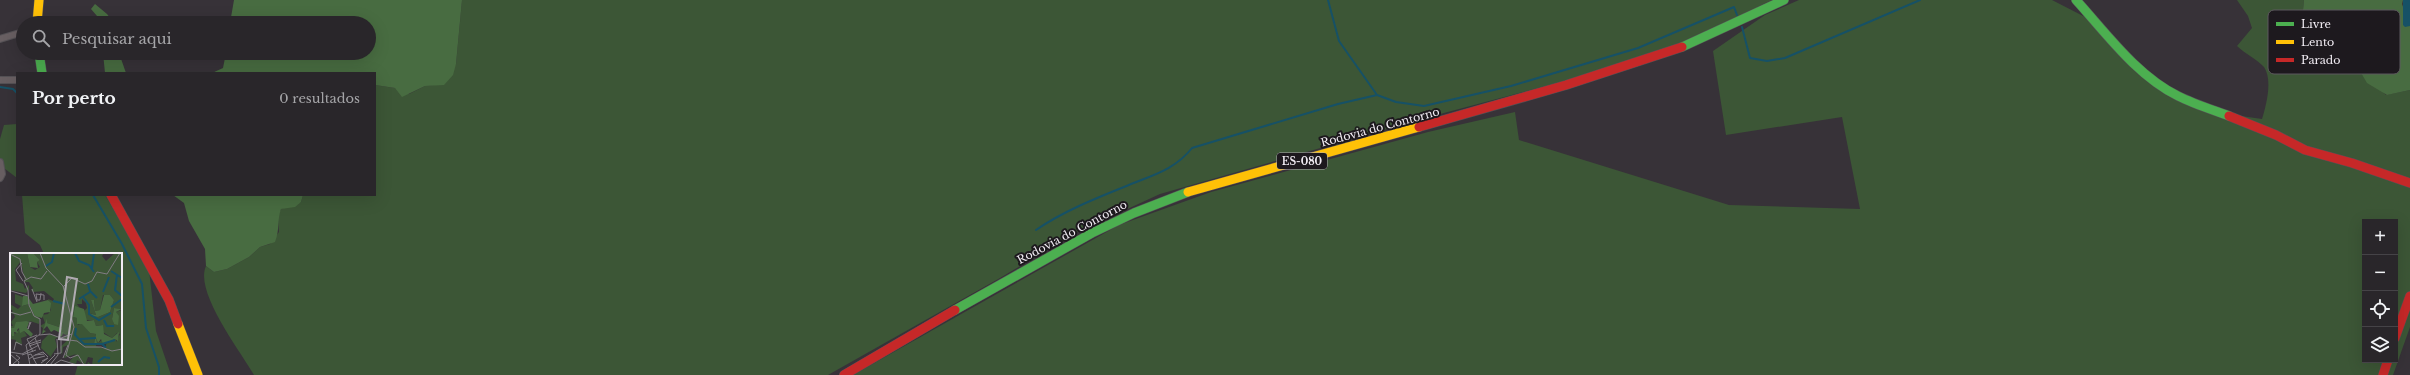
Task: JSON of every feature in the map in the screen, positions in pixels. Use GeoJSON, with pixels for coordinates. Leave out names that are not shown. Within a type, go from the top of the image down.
{"type":"FeatureCollection","features":[{"type":"Feature","properties":{"kind":"main road"},"geometry":{"type":"LineString","coordinates":[[38,16],[39,0]]}},
{"type":"Feature","properties":{"kind":"main road","name":"Rodovia do Contorno"},"geometry":{"type":"LineString","coordinates":[[844,375],[1066,247],[1142,209],[1178,195],[1566,85],[1682,46],[1784,0]]}},
{"type":"Feature","properties":{"kind":"main road"},"geometry":{"type":"LineString","coordinates":[[2076,0],[2126,54],[2165,88],[2178,96],[2276,135],[2305,150],[2352,163],[2410,183]]}},
{"type":"Feature","properties":{"kind":"main road"},"geometry":{"type":"LineString","coordinates":[[40,60],[42,72]]}},
{"type":"Feature","properties":{"kind":"main road"},"geometry":{"type":"LineString","coordinates":[[112,196],[169,300],[198,375]]}},
{"type":"Feature","properties":{"kind":"main road"},"geometry":{"type":"LineString","coordinates":[[2398,330],[2410,296]]}},
{"type":"Feature","properties":{"kind":"main road"},"geometry":{"type":"LineString","coordinates":[[2384,375],[2387,363]]}},
{"type":"Feature","properties":{"kind":"street"},"geometry":{"type":"LineString","coordinates":[[0,39],[16,34]]}},
{"type":"Feature","properties":{"kind":"street"},"geometry":{"type":"LineString","coordinates":[[0,80],[16,80]]}},
{"type":"Feature","properties":{"kind":"street"},"geometry":{"type":"LineString","coordinates":[[0,162],[2,174],[0,178]]}},
{"type":"Feature","properties":{"kind":"green space"},"geometry":{"type":"Polygon","coordinates":[[[234,0],[462,0],[456,64],[453,75],[444,85],[425,86],[402,97],[395,88],[376,85],[376,72],[214,72],[223,68],[225,60],[376,60],[376,16],[231,16],[234,0]]]}},
{"type":"Feature","properties":{"kind":"green space"},"geometry":{"type":"Polygon","coordinates":[[[462,0],[1772,0],[1692,39],[1598,72],[1425,118],[1160,194],[1075,233],[1000,278],[828,375],[254,375],[212,306],[204,277],[206,266],[214,272],[227,269],[249,257],[260,247],[270,244],[279,232],[278,216],[281,209],[301,202],[303,196],[376,196],[376,85],[395,88],[409,94],[425,86],[444,84],[456,64],[462,0]]]}},
{"type":"Feature","properties":{"kind":"green space"},"geometry":{"type":"Polygon","coordinates":[[[1799,0],[2052,0],[2089,19],[2138,69],[2213,112],[2262,119],[2268,93],[2267,72],[2258,61],[2237,46],[2252,28],[2248,16],[2237,0],[2304,0],[2303,10],[2268,10],[2268,74],[2363,74],[2386,95],[2410,90],[2410,327],[2398,361],[2398,219],[2362,219],[2362,363],[2397,363],[2393,375],[853,375],[1119,225],[1211,192],[1428,132],[1515,112],[1519,140],[1729,205],[1860,209],[1842,117],[1726,135],[1713,51],[1765,15],[1799,0]]]}},
{"type":"Feature","properties":{"kind":"green space"},"geometry":{"type":"Polygon","coordinates":[[[2304,0],[2403,0],[2402,4],[2410,26],[2410,90],[2387,95],[2367,83],[2362,74],[2400,74],[2400,10],[2303,10],[2304,0]]]}},
{"type":"Feature","properties":{"kind":"green space"},"geometry":{"type":"Polygon","coordinates":[[[95,4],[109,16],[97,16],[91,9],[95,4]]]}},
{"type":"Feature","properties":{"kind":"green space"},"geometry":{"type":"Polygon","coordinates":[[[104,60],[121,60],[126,72],[105,72],[104,60]]]}},
{"type":"Feature","properties":{"kind":"green space"},"geometry":{"type":"Polygon","coordinates":[[[16,124],[16,177],[0,165],[0,139],[4,125],[16,124]]]}},
{"type":"Feature","properties":{"kind":"green space"},"geometry":{"type":"Polygon","coordinates":[[[22,196],[106,196],[149,270],[156,331],[171,375],[75,375],[78,365],[122,365],[122,253],[44,253],[40,245],[25,233],[22,196]]]}},
{"type":"Feature","properties":{"kind":"green space"},"geometry":{"type":"Polygon","coordinates":[[[174,196],[303,196],[301,202],[295,207],[281,209],[275,242],[260,247],[249,257],[227,269],[214,272],[206,266],[205,249],[189,221],[184,203],[174,196]]]}},
{"type":"Feature","properties":{"kind":"water"},"geometry":{"type":"Polygon","coordinates":[[[2403,0],[2410,0],[2410,26],[2405,27],[2403,25],[2403,0]]]}},
{"type":"Feature","properties":{"kind":"waterway"},"geometry":{"type":"LineString","coordinates":[[1328,0],[1339,41],[1377,95],[1396,102],[1424,106],[1511,86],[1638,48],[1734,7],[1737,15]]}},
{"type":"Feature","properties":{"kind":"waterway"},"geometry":{"type":"LineString","coordinates":[[1742,27],[1750,58],[1767,61],[1785,58],[1920,0]]}},
{"type":"Feature","properties":{"kind":"waterway"},"geometry":{"type":"LineString","coordinates":[[0,87],[13,89],[16,92]]}},
{"type":"Feature","properties":{"kind":"waterway"},"geometry":{"type":"LineString","coordinates":[[1036,230],[1056,217],[1078,206],[1169,168],[1185,156],[1192,148],[1338,104],[1377,95]]}},
{"type":"Feature","properties":{"kind":"waterway"},"geometry":{"type":"LineString","coordinates":[[94,196],[122,244],[142,284],[146,328],[159,367],[159,375]]}},
{"type":"Feature","properties":{"kind":"traffic: fast"},"geometry":{"type":"LineString","coordinates":[[1682,47],[1784,0]]}},
{"type":"Feature","properties":{"kind":"traffic: fast"},"geometry":{"type":"LineString","coordinates":[[2076,0],[2123,53],[2149,77],[2178,96],[2229,116]]}},
{"type":"Feature","properties":{"kind":"traffic: fast"},"geometry":{"type":"LineString","coordinates":[[40,60],[42,72]]}},
{"type":"Feature","properties":{"kind":"traffic: fast"},"geometry":{"type":"LineString","coordinates":[[955,310],[1092,233],[1134,213],[1188,192]]}},
{"type":"Feature","properties":{"kind":"traffic: slow"},"geometry":{"type":"LineString","coordinates":[[38,16],[39,0]]}},
{"type":"Feature","properties":{"kind":"traffic: slow"},"geometry":{"type":"LineString","coordinates":[[1188,192],[1419,127]]}},
{"type":"Feature","properties":{"kind":"traffic: slow"},"geometry":{"type":"LineString","coordinates":[[178,324],[198,375]]}},
{"type":"Feature","properties":{"kind":"traffic: jam"},"geometry":{"type":"LineString","coordinates":[[1419,127],[1566,85],[1682,47]]}},
{"type":"Feature","properties":{"kind":"traffic: jam"},"geometry":{"type":"LineString","coordinates":[[2229,116],[2276,135],[2305,150],[2352,163],[2410,183]]}},
{"type":"Feature","properties":{"kind":"traffic: jam"},"geometry":{"type":"LineString","coordinates":[[112,196],[169,300],[178,324]]}},
{"type":"Feature","properties":{"kind":"traffic: jam"},"geometry":{"type":"LineString","coordinates":[[2398,330],[2410,296]]}},
{"type":"Feature","properties":{"kind":"traffic: jam"},"geometry":{"type":"LineString","coordinates":[[844,375],[955,310]]}},
{"type":"Feature","properties":{"kind":"traffic: jam"},"geometry":{"type":"LineString","coordinates":[[2383,375],[2387,363]]}}]}
